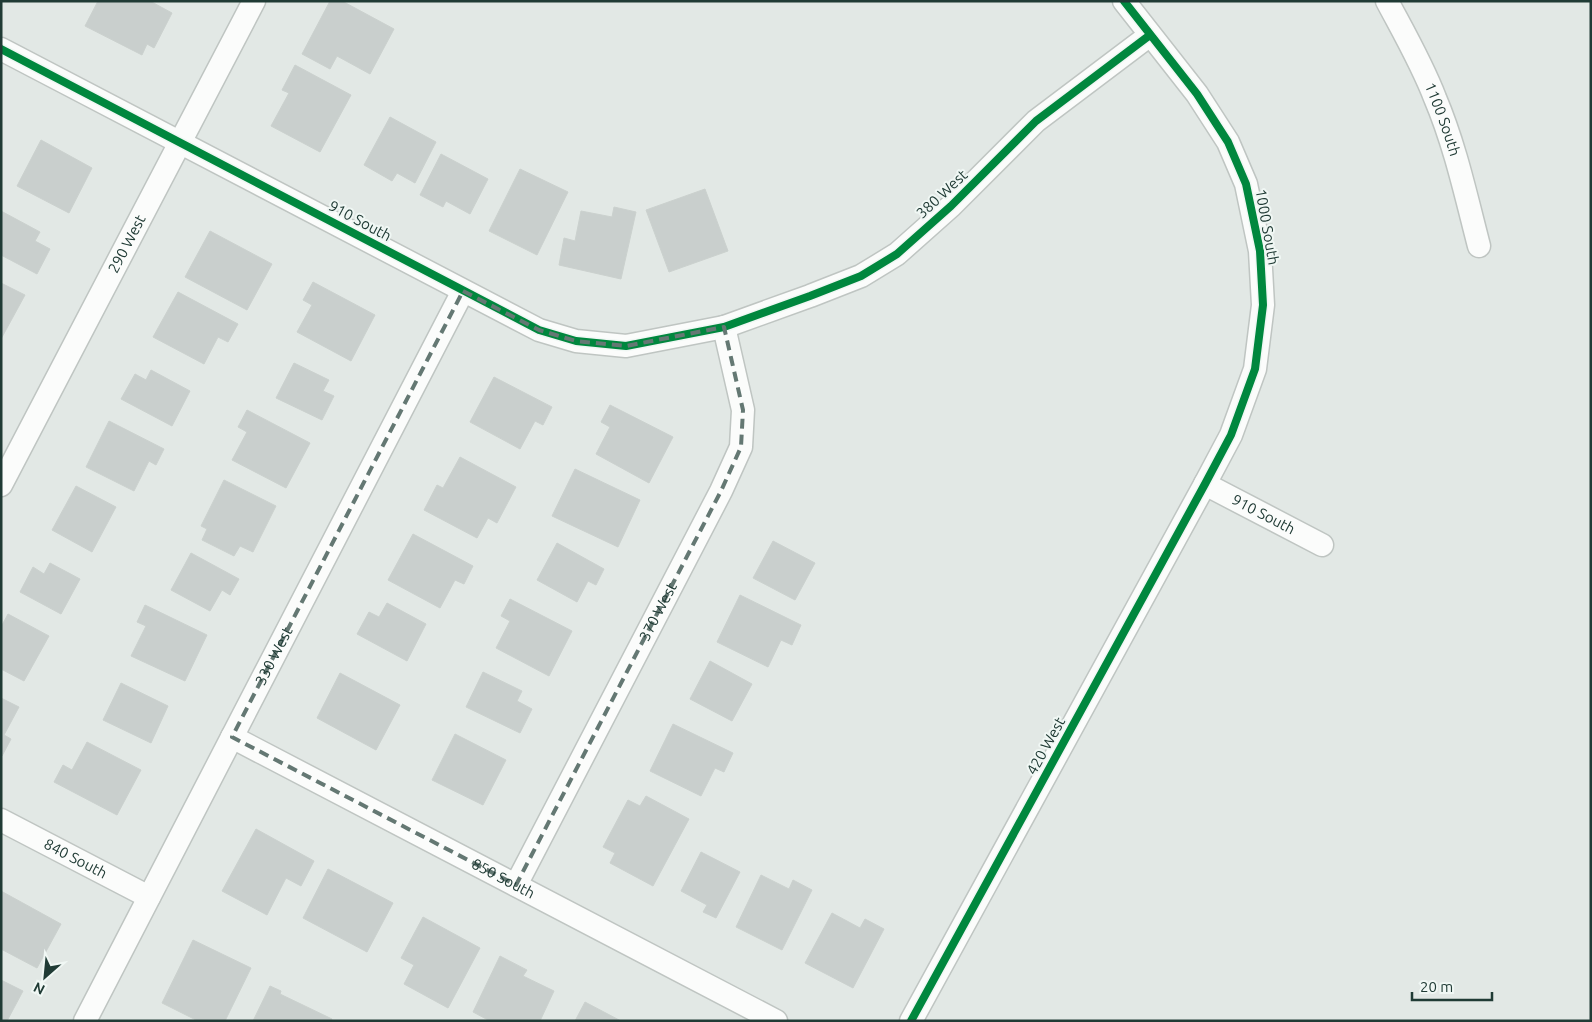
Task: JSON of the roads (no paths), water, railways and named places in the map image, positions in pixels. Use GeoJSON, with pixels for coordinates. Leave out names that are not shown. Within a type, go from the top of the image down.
{"type":"FeatureCollection","features":[{"type":"Feature","properties":{"kind":"street","name":"290 West"},"geometry":{"type":"LineString","coordinates":[[1,485],[254,1]]}},
{"type":"Feature","properties":{"kind":"street","name":"1000 South"},"geometry":{"type":"LineString","coordinates":[[1124,1],[1197,94],[1228,142],[1246,184],[1260,252],[1263,305],[1254,369],[1231,435],[1205,484]]}},
{"type":"Feature","properties":{"kind":"street","name":"1100 South"},"geometry":{"type":"LineString","coordinates":[[1387,1],[1436,98],[1455,154],[1479,246]]}},
{"type":"Feature","properties":{"kind":"street","name":"380 West"},"geometry":{"type":"LineString","coordinates":[[724,327],[861,276],[897,254],[951,206],[1036,121],[1150,35]]}},
{"type":"Feature","properties":{"kind":"street","name":"910 South"},"geometry":{"type":"LineString","coordinates":[[1,49],[539,330],[576,341],[626,346],[724,327]]}},
{"type":"Feature","properties":{"kind":"street","name":"330 West"},"geometry":{"type":"LineString","coordinates":[[86,1021],[463,291]]}},
{"type":"Feature","properties":{"kind":"street","name":"370 West"},"geometry":{"type":"LineString","coordinates":[[516,885],[721,491],[741,447],[743,410],[724,327]]}},
{"type":"Feature","properties":{"kind":"street","name":"910 South"},"geometry":{"type":"LineString","coordinates":[[1205,484],[1322,545]]}},
{"type":"Feature","properties":{"kind":"street","name":"420 West"},"geometry":{"type":"LineString","coordinates":[[910,1021],[1205,484]]}},
{"type":"Feature","properties":{"kind":"street","name":"850 South"},"geometry":{"type":"LineString","coordinates":[[232,737],[776,1021]]}},
{"type":"Feature","properties":{"kind":"street","name":"840 South"},"geometry":{"type":"LineString","coordinates":[[1,820],[149,897]]}}]}
